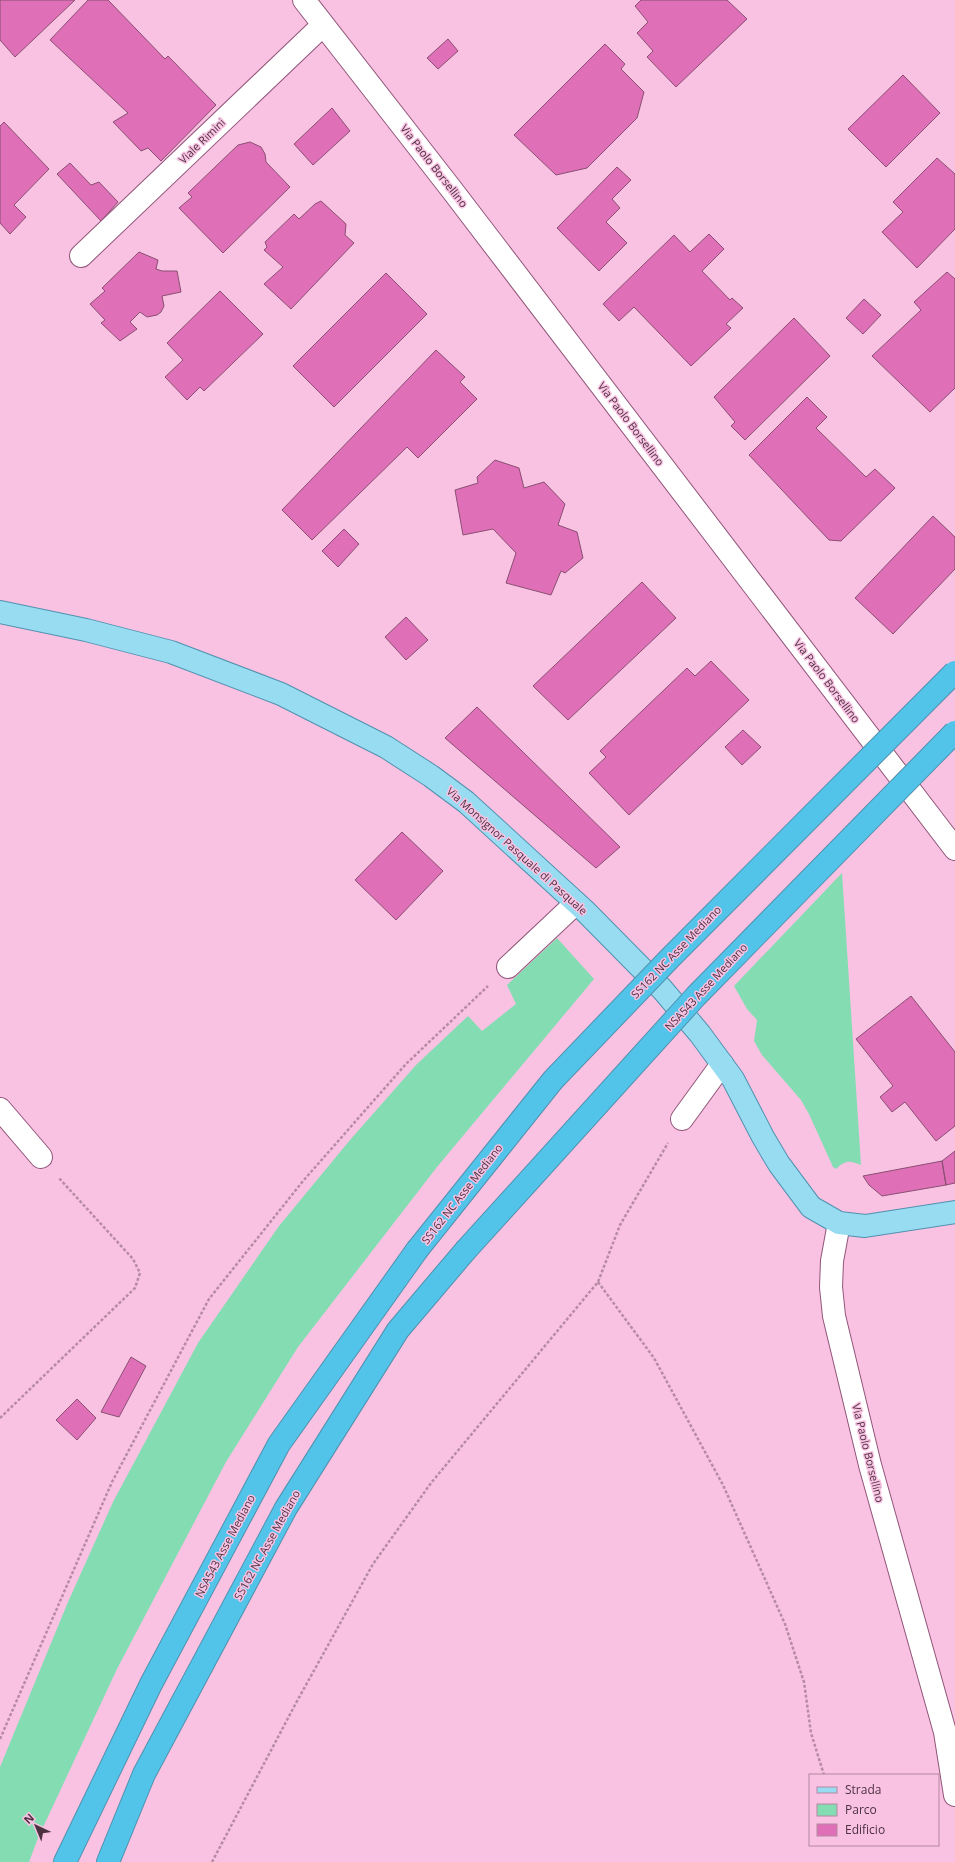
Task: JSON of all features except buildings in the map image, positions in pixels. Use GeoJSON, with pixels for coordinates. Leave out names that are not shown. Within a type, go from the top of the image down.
{"type":"FeatureCollection","features":[{"type":"Feature","properties":{"kind":"highway","name":"SS162 NC Asse Mediano"},"geometry":{"type":"LineString","coordinates":[[417,1250],[553,1080],[670,958],[955,672]]}},
{"type":"Feature","properties":{"kind":"highway","name":"NSA543 Asse Mediano"},"geometry":{"type":"LineString","coordinates":[[465,1251],[696,996],[955,732]]}},
{"type":"Feature","properties":{"kind":"highway","name":"NSA543 Asse Mediano"},"geometry":{"type":"LineString","coordinates":[[65,1862],[151,1684],[279,1444],[417,1250]]}},
{"type":"Feature","properties":{"kind":"highway","name":"SS162 NC Asse Mediano"},"geometry":{"type":"LineString","coordinates":[[108,1862],[144,1774],[286,1508],[398,1330],[465,1251]]}},
{"type":"Feature","properties":{"kind":"main road","name":"Via Monsignor Pasquale di Pasquale"},"geometry":{"type":"LineString","coordinates":[[0,612],[86,630],[171,652],[281,694],[386,747],[425,772],[466,802],[576,902],[662,989],[700,1034],[728,1072],[763,1137],[788,1178],[811,1207],[838,1223]]}},
{"type":"Feature","properties":{"kind":"main road"},"geometry":{"type":"LineString","coordinates":[[838,1223],[865,1226],[955,1212]]}},
{"type":"Feature","properties":{"kind":"street","name":"Via Paolo Borsellino"},"geometry":{"type":"LineString","coordinates":[[304,0],[452,190],[955,849]]}},
{"type":"Feature","properties":{"kind":"street","name":"Viale Rimini"},"geometry":{"type":"LineString","coordinates":[[81,256],[323,25]]}},
{"type":"Feature","properties":{"kind":"street"},"geometry":{"type":"LineString","coordinates":[[508,967],[576,902]]}},
{"type":"Feature","properties":{"kind":"street"},"geometry":{"type":"LineString","coordinates":[[682,1119],[728,1072]]}},
{"type":"Feature","properties":{"kind":"street"},"geometry":{"type":"LineString","coordinates":[[0,1109],[41,1157]]}},
{"type":"Feature","properties":{"kind":"street","name":"Via Paolo Borsellino"},"geometry":{"type":"LineString","coordinates":[[838,1223],[832,1261],[831,1287],[834,1316],[870,1465],[945,1732],[955,1795]]}},
{"type":"Feature","properties":{"kind":"path"},"geometry":{"type":"LineString","coordinates":[[0,1739],[112,1482],[209,1299],[303,1181],[406,1064],[508,967]]}},
{"type":"Feature","properties":{"kind":"path"},"geometry":{"type":"LineString","coordinates":[[212,1862],[296,1703],[373,1564],[430,1483],[598,1282],[620,1225],[682,1119]]}},
{"type":"Feature","properties":{"kind":"path"},"geometry":{"type":"LineString","coordinates":[[0,1418],[135,1288],[140,1273],[133,1259],[41,1157]]}},
{"type":"Feature","properties":{"kind":"path"},"geometry":{"type":"LineString","coordinates":[[598,1282],[654,1358],[723,1485],[785,1624],[804,1682],[811,1733],[824,1774]]}},
{"type":"Feature","properties":{"kind":"green space"},"geometry":{"type":"Polygon","coordinates":[[[842,873],[861,1165],[854,1162],[845,1162],[836,1169],[833,1167],[801,1100],[762,1055],[754,1041],[757,1020],[747,1009],[734,986],[842,873]]]}},
{"type":"Feature","properties":{"kind":"green space"},"geometry":{"type":"Polygon","coordinates":[[[557,938],[594,979],[437,1167],[298,1347],[226,1462],[117,1669],[38,1838],[29,1862],[0,1862],[0,1767],[68,1602],[113,1502],[198,1343],[279,1226],[350,1140],[416,1065],[468,1016],[482,1031],[516,1004],[507,985],[557,938]]]}}]}
